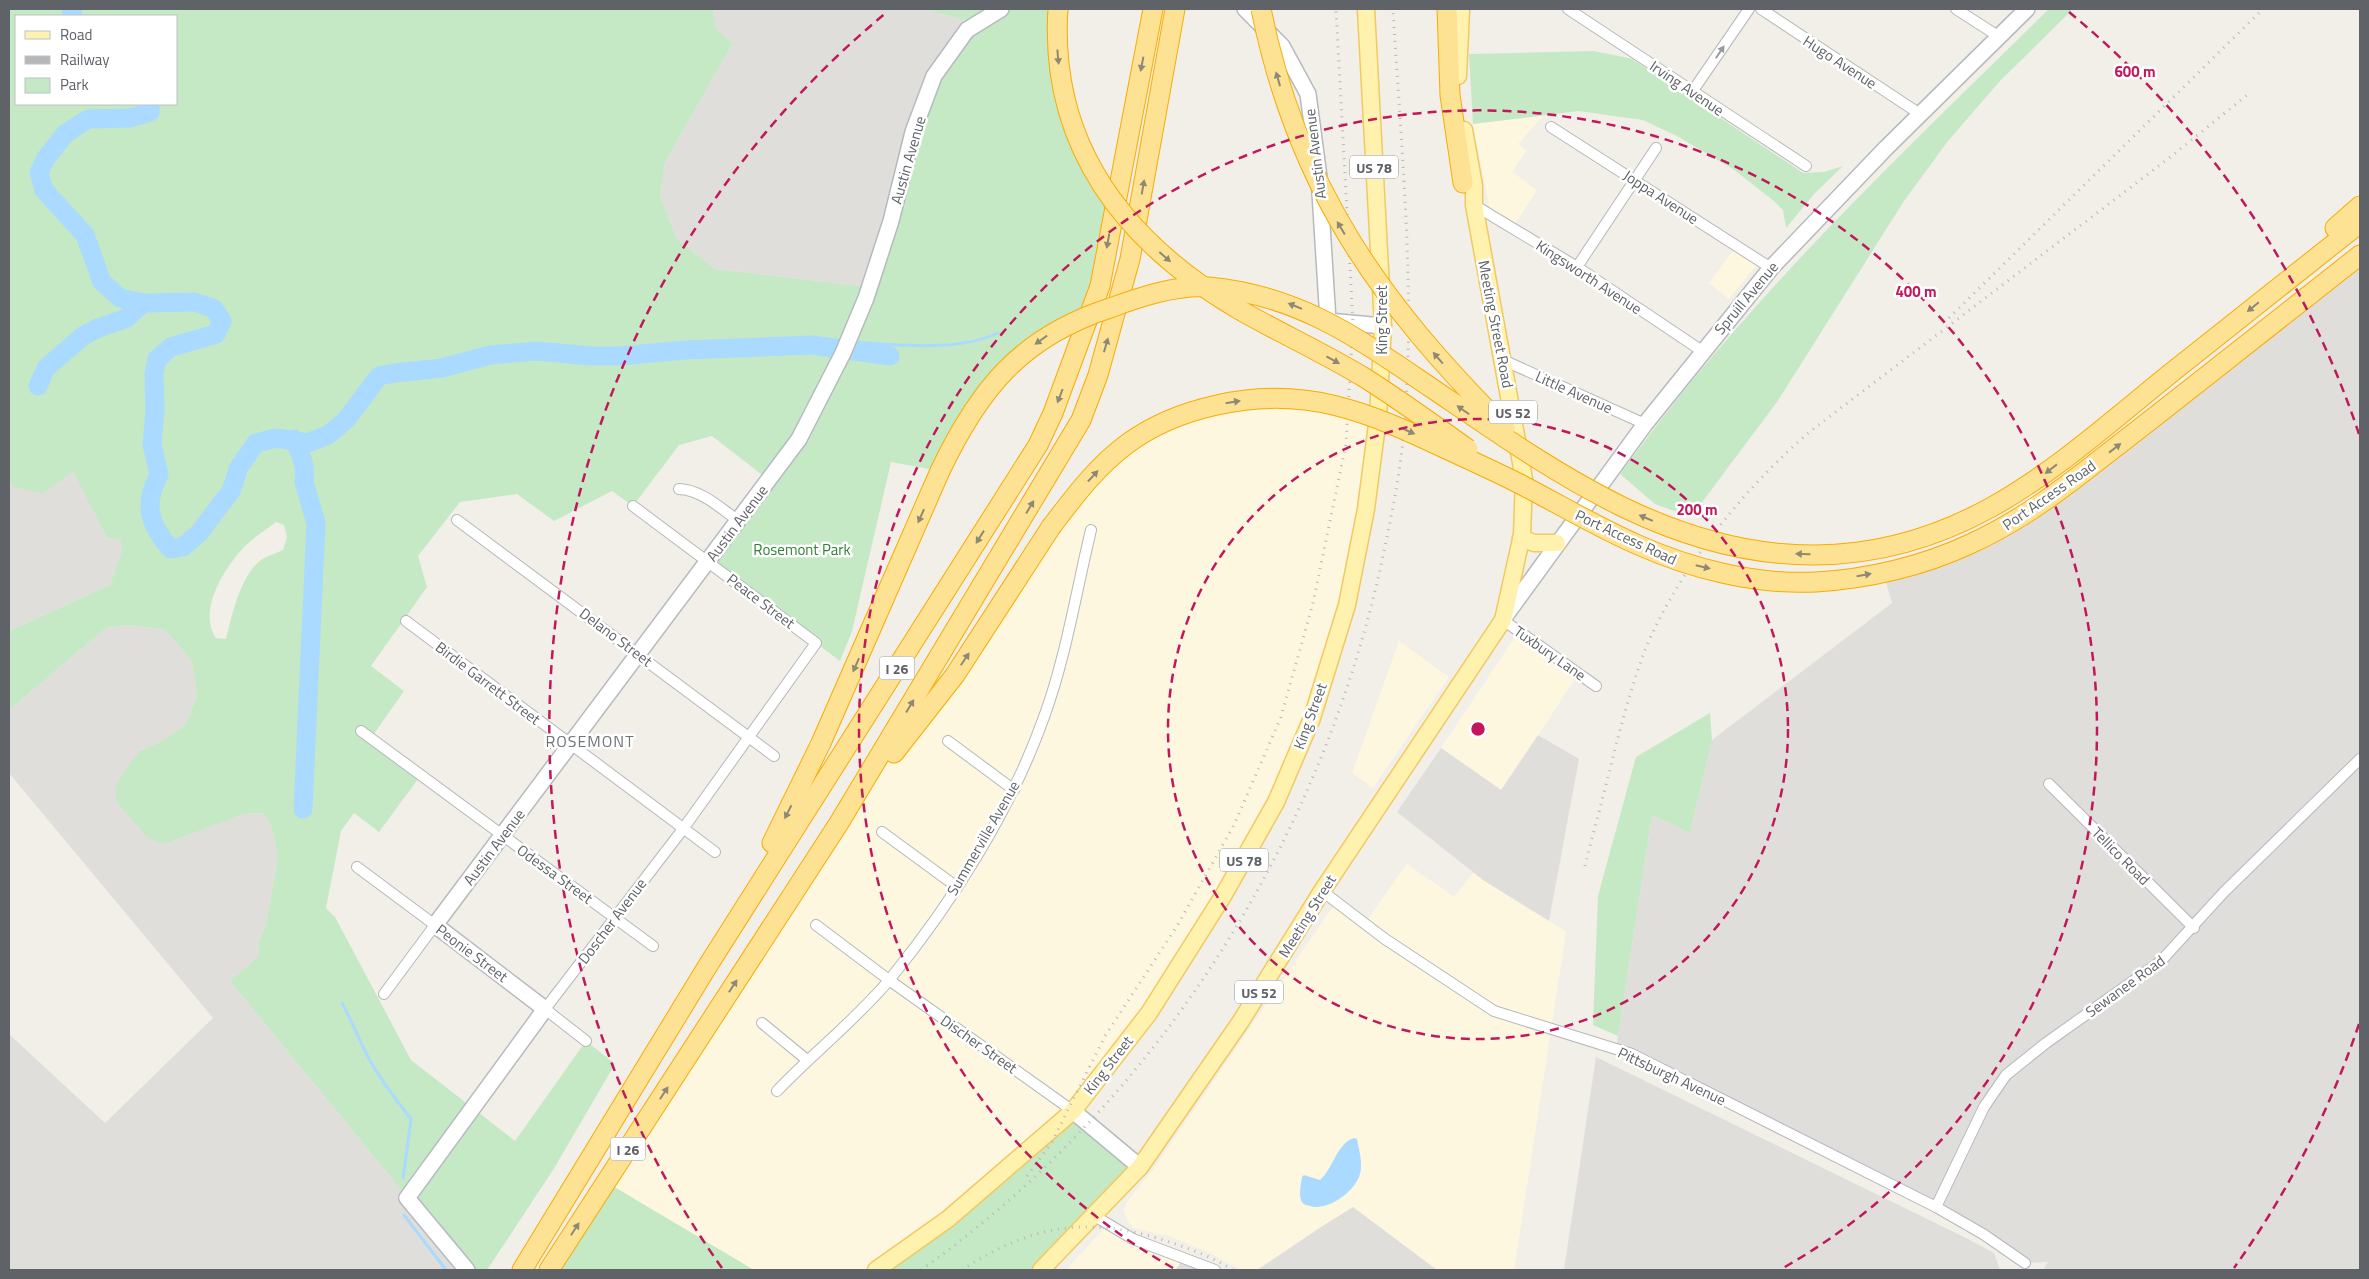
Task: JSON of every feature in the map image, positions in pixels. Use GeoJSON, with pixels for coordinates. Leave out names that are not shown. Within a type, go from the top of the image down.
{"type":"FeatureCollection","features":[{"type":"Feature","properties":{"kind":"highway"},"geometry":{"type":"LineString","coordinates":[[1058,9],[1058,59],[1066,108],[1090,163],[1108,194],[1132,226],[1175,266],[1237,308],[1364,378],[1516,482]]}},
{"type":"Feature","properties":{"kind":"highway"},"geometry":{"type":"LineString","coordinates":[[1261,9],[1272,58],[1294,125],[1318,184],[1351,245],[1400,312],[1445,366],[1508,431],[1548,466]]}},
{"type":"Feature","properties":{"kind":"highway"},"geometry":{"type":"LineString","coordinates":[[1447,9],[1449,90],[1463,184]]}},
{"type":"Feature","properties":{"kind":"highway"},"geometry":{"type":"LineString","coordinates":[[1454,9],[1454,62],[1463,125]]}},
{"type":"Feature","properties":{"kind":"highway","name":"I 26"},"geometry":{"type":"LineString","coordinates":[[522,1270],[707,967],[1038,445],[1056,405],[1100,286],[1152,13]]}},
{"type":"Feature","properties":{"kind":"highway","name":"I 26"},"geometry":{"type":"LineString","coordinates":[[548,1270],[840,823],[1081,420],[1098,375],[1130,259],[1174,16]]}},
{"type":"Feature","properties":{"kind":"highway"},"geometry":{"type":"LineString","coordinates":[[2280,285],[2320,243],[2360,206]]}},
{"type":"Feature","properties":{"kind":"highway","name":"Port Access Road"},"geometry":{"type":"LineString","coordinates":[[1548,466],[1630,511],[1679,532],[1722,543],[1776,553],[1808,554],[1883,548],[1918,539],[1964,522],[2016,494],[2056,466],[2280,285],[2360,223]]}},
{"type":"Feature","properties":{"kind":"highway","name":"Port Access Road"},"geometry":{"type":"LineString","coordinates":[[1516,482],[1634,544],[1684,563],[1752,578],[1782,581],[1837,580],[1883,572],[1938,557],[1969,545],[2034,508],[2360,255]]}},
{"type":"Feature","properties":{"kind":"highway"},"geometry":{"type":"LineString","coordinates":[[2295,307],[2360,265]]}},
{"type":"Feature","properties":{"kind":"highway"},"geometry":{"type":"LineString","coordinates":[[707,967],[801,786],[960,429],[985,392],[1026,351],[1050,334],[1073,321],[1130,301],[1182,288],[1206,287],[1277,300],[1317,316],[1355,336],[1548,466]]}},
{"type":"Feature","properties":{"kind":"highway"},"geometry":{"type":"LineString","coordinates":[[840,823],[955,675],[1051,527],[1078,491],[1104,463],[1149,430],[1172,418],[1203,408],[1251,399],[1304,399],[1356,409],[1410,431],[1516,482]]}},
{"type":"Feature","properties":{"kind":"main road","name":"King Street"},"geometry":{"type":"LineString","coordinates":[[876,1270],[948,1219],[1073,1111],[1149,1013],[1224,896],[1276,802],[1312,718],[1347,604],[1366,509],[1378,417],[1383,326],[1366,9]]}},
{"type":"Feature","properties":{"kind":"main road","name":"Meeting Street Road"},"geometry":{"type":"LineString","coordinates":[[1438,9],[1447,108],[1463,184],[1474,205]]}},
{"type":"Feature","properties":{"kind":"main road","name":"Meeting Street Road"},"geometry":{"type":"LineString","coordinates":[[1462,9],[1458,60],[1463,125],[1474,186],[1474,205],[1524,479],[1521,538],[1503,620]]}},
{"type":"Feature","properties":{"kind":"main road"},"geometry":{"type":"LineString","coordinates":[[1521,538],[1534,543],[1557,543]]}},
{"type":"Feature","properties":{"kind":"main road","name":"Meeting Street"},"geometry":{"type":"LineString","coordinates":[[1041,1270],[1140,1167],[1241,1021],[1322,891],[1503,620]]}},
{"type":"Feature","properties":{"kind":"street","name":"Austin Avenue"},"geometry":{"type":"LineString","coordinates":[[384,994],[799,439],[846,346],[866,298],[888,229],[913,132],[934,76],[967,30],[1001,9]]}},
{"type":"Feature","properties":{"kind":"street","name":"Austin Avenue"},"geometry":{"type":"LineString","coordinates":[[1245,9],[1282,46],[1308,94],[1319,177],[1328,321],[1383,326]]}},
{"type":"Feature","properties":{"kind":"street","name":"Irving Avenue"},"geometry":{"type":"LineString","coordinates":[[1568,9],[1806,166]]}},
{"type":"Feature","properties":{"kind":"street"},"geometry":{"type":"LineString","coordinates":[[1692,92],[1749,9]]}},
{"type":"Feature","properties":{"kind":"street","name":"Hugo Avenue"},"geometry":{"type":"LineString","coordinates":[[1760,9],[1920,114]]}},
{"type":"Feature","properties":{"kind":"street"},"geometry":{"type":"LineString","coordinates":[[1956,9],[1998,36]]}},
{"type":"Feature","properties":{"kind":"street","name":"Spruill Avenue"},"geometry":{"type":"LineString","coordinates":[[1503,620],[1645,424],[1702,351],[1771,268],[1920,114],[2027,9]]}},
{"type":"Feature","properties":{"kind":"street","name":"Joppa Avenue"},"geometry":{"type":"LineString","coordinates":[[1551,127],[1635,179],[1771,268]]}},
{"type":"Feature","properties":{"kind":"street"},"geometry":{"type":"LineString","coordinates":[[1577,268],[1656,148]]}},
{"type":"Feature","properties":{"kind":"street","name":"Kingsworth Avenue"},"geometry":{"type":"LineString","coordinates":[[1474,205],[1577,268],[1702,351]]}},
{"type":"Feature","properties":{"kind":"street","name":"Little Avenue"},"geometry":{"type":"LineString","coordinates":[[1503,360],[1645,424]]}},
{"type":"Feature","properties":{"kind":"street"},"geometry":{"type":"LineString","coordinates":[[679,489],[687,489],[706,498],[739,521]]}},
{"type":"Feature","properties":{"kind":"street","name":"Peace Street"},"geometry":{"type":"LineString","coordinates":[[633,506],[816,643]]}},
{"type":"Feature","properties":{"kind":"street","name":"Delano Street"},"geometry":{"type":"LineString","coordinates":[[457,520],[774,756]]}},
{"type":"Feature","properties":{"kind":"street","name":"Summerville Avenue"},"geometry":{"type":"LineString","coordinates":[[776,1091],[889,980],[957,887],[1014,790],[1045,716],[1061,658],[1091,530]]}},
{"type":"Feature","properties":{"kind":"street","name":"Tuxbury Lane"},"geometry":{"type":"LineString","coordinates":[[1503,620],[1596,686]]}},
{"type":"Feature","properties":{"kind":"street","name":"Birdie Garrett Street"},"geometry":{"type":"LineString","coordinates":[[406,621],[715,852]]}},
{"type":"Feature","properties":{"kind":"street","name":"Doscher Avenue"},"geometry":{"type":"LineString","coordinates":[[467,1270],[407,1198],[545,1009],[683,829],[816,643]]}},
{"type":"Feature","properties":{"kind":"street","name":"Odessa Street"},"geometry":{"type":"LineString","coordinates":[[361,731],[653,946]]}},
{"type":"Feature","properties":{"kind":"street"},"geometry":{"type":"LineString","coordinates":[[948,741],[1014,790]]}},
{"type":"Feature","properties":{"kind":"street","name":"Sewanee Road"},"geometry":{"type":"LineString","coordinates":[[1936,1207],[1984,1107],[2006,1075],[2046,1043],[2160,962],[2194,928],[2224,892],[2360,759]]}},
{"type":"Feature","properties":{"kind":"street","name":"Tellico Road"},"geometry":{"type":"LineString","coordinates":[[2049,784],[2194,928]]}},
{"type":"Feature","properties":{"kind":"street"},"geometry":{"type":"LineString","coordinates":[[882,832],[957,887]]}},
{"type":"Feature","properties":{"kind":"street","name":"Peonie Street"},"geometry":{"type":"LineString","coordinates":[[357,867],[586,1041]]}},
{"type":"Feature","properties":{"kind":"street","name":"Pittsburgh Avenue"},"geometry":{"type":"LineString","coordinates":[[1322,891],[1385,939],[1494,1011],[1632,1054],[1936,1207],[1983,1234],[2025,1262]]}},
{"type":"Feature","properties":{"kind":"street","name":"Discher Street"},"geometry":{"type":"LineString","coordinates":[[816,925],[889,980],[1073,1111],[1140,1167]]}},
{"type":"Feature","properties":{"kind":"street"},"geometry":{"type":"LineString","coordinates":[[762,1023],[807,1060]]}},
{"type":"Feature","properties":{"kind":"street"},"geometry":{"type":"LineString","coordinates":[[1093,1215],[1132,1239],[1215,1270]]}},
{"type":"Feature","properties":{"kind":"shaded area"},"geometry":{"type":"Polygon","coordinates":[[[713,9],[923,9],[977,23],[869,287],[715,269],[677,239],[660,196],[665,162],[733,43],[714,28],[713,9]]]}},
{"type":"Feature","properties":{"kind":"shaded area"},"geometry":{"type":"Polygon","coordinates":[[[1543,116],[1518,144],[1526,151],[1512,172],[1537,190],[1512,229],[1491,215],[1473,124],[1543,116]]]}},
{"type":"Feature","properties":{"kind":"shaded area"},"geometry":{"type":"Polygon","coordinates":[[[1737,246],[1760,261],[1729,299],[1709,283],[1737,246]]]}},
{"type":"Feature","properties":{"kind":"shaded area"},"geometry":{"type":"Polygon","coordinates":[[[2360,265],[2360,1270],[2043,1270],[2048,1262],[2025,1263],[1983,1234],[1616,1049],[1652,815],[1690,833],[1712,740],[1892,603],[1883,572],[1969,545],[2360,265]]]}},
{"type":"Feature","properties":{"kind":"shaded area"},"geometry":{"type":"Polygon","coordinates":[[[1251,399],[1378,417],[1366,509],[1312,718],[1223,896],[1066,1117],[876,1270],[754,1270],[606,1182],[839,823],[955,675],[1051,527],[1127,444],[1251,399]]]}},
{"type":"Feature","properties":{"kind":"shaded area"},"geometry":{"type":"Polygon","coordinates":[[[73,470],[107,538],[122,540],[122,552],[110,585],[9,631],[9,482],[13,487],[73,470]]]}},
{"type":"Feature","properties":{"kind":"shaded area"},"geometry":{"type":"Polygon","coordinates":[[[127,625],[164,629],[192,661],[197,696],[186,724],[164,740],[140,751],[165,844],[244,814],[263,813],[271,825],[278,856],[266,928],[258,942],[259,956],[230,981],[467,1270],[9,1270],[9,1034],[105,1123],[213,1018],[9,773],[9,710],[106,628],[127,625]]]}},
{"type":"Feature","properties":{"kind":"shaded area"},"geometry":{"type":"Polygon","coordinates":[[[1519,631],[1579,673],[1502,790],[1441,748],[1519,631]]]}},
{"type":"Feature","properties":{"kind":"shaded area"},"geometry":{"type":"Polygon","coordinates":[[[1399,641],[1449,677],[1373,788],[1352,773],[1399,641]]]}},
{"type":"Feature","properties":{"kind":"shaded area"},"geometry":{"type":"Polygon","coordinates":[[[1538,735],[1579,759],[1549,921],[1483,880],[1397,812],[1441,748],[1501,790],[1538,735]]]}},
{"type":"Feature","properties":{"kind":"shaded area"},"geometry":{"type":"Polygon","coordinates":[[[1407,864],[1454,897],[1474,872],[1566,932],[1514,1270],[1437,1270],[1353,1207],[1257,1270],[1241,1270],[1210,1253],[1169,1236],[1133,1228],[1127,1220],[1124,1210],[1127,1202],[1155,1167],[1337,902],[1365,923],[1407,864]]]}},
{"type":"Feature","properties":{"kind":"shaded area"},"geometry":{"type":"Polygon","coordinates":[[[1596,1057],[1968,1239],[1994,1253],[2000,1270],[1564,1270],[1596,1057]]]}},
{"type":"Feature","properties":{"kind":"shaded area"},"geometry":{"type":"Polygon","coordinates":[[[1353,1207],[1437,1270],[1257,1270],[1321,1227],[1353,1207]]]}},
{"type":"Feature","properties":{"kind":"shaded area"},"geometry":{"type":"Polygon","coordinates":[[[1107,1225],[1183,1260],[1175,1270],[1066,1270],[1107,1225]]]}},
{"type":"Feature","properties":{"kind":"shaded area"},"geometry":{"type":"Polygon","coordinates":[[[1183,1260],[1215,1270],[1175,1270],[1183,1260]]]}},
{"type":"Feature","properties":{"kind":"green space","name":"Rosemont Park"},"geometry":{"type":"Polygon","coordinates":[[[9,9],[713,9],[715,28],[733,43],[665,162],[660,196],[677,239],[715,269],[869,287],[934,76],[977,23],[923,9],[1055,9],[1058,59],[1108,194],[1090,315],[1026,351],[940,471],[891,462],[852,631],[840,661],[708,562],[769,480],[712,436],[679,445],[633,506],[612,491],[554,521],[517,494],[460,502],[418,556],[427,587],[371,666],[404,691],[371,738],[421,775],[379,832],[354,813],[341,831],[326,908],[335,917],[411,1060],[515,1141],[586,1041],[615,1064],[553,1170],[487,1270],[467,1270],[230,981],[259,956],[258,942],[266,927],[278,856],[271,825],[263,813],[244,814],[165,844],[148,838],[118,804],[115,788],[122,774],[140,751],[164,740],[186,724],[197,696],[192,661],[164,629],[127,625],[106,628],[9,710],[9,631],[110,585],[122,551],[121,540],[107,538],[73,471],[44,493],[13,487],[9,482],[9,9]],[[276,522],[245,546],[229,565],[216,589],[212,602],[211,627],[216,638],[226,639],[243,583],[249,573],[264,558],[283,550],[287,537],[284,525],[276,522]]]}},
{"type":"Feature","properties":{"kind":"green space"},"geometry":{"type":"Polygon","coordinates":[[[2049,9],[2073,9],[1999,82],[1948,141],[1904,201],[1777,402],[1691,517],[1655,504],[1620,474],[1701,370],[1768,293],[1886,169],[2049,9]]]}},
{"type":"Feature","properties":{"kind":"green space"},"geometry":{"type":"Polygon","coordinates":[[[1594,51],[1632,59],[1803,173],[1824,172],[1843,166],[1815,193],[1786,228],[1783,210],[1733,169],[1677,136],[1643,120],[1578,111],[1473,124],[1469,54],[1594,51]]]}},
{"type":"Feature","properties":{"kind":"green space"},"geometry":{"type":"Polygon","coordinates":[[[1710,713],[1712,740],[1690,833],[1652,815],[1618,1036],[1593,1025],[1598,896],[1636,757],[1710,713]]]}},
{"type":"Feature","properties":{"kind":"green space"},"geometry":{"type":"Polygon","coordinates":[[[1073,1111],[1140,1167],[1041,1270],[876,1270],[1073,1111]]]}},
{"type":"Feature","properties":{"kind":"green space"},"geometry":{"type":"Polygon","coordinates":[[[606,1182],[754,1270],[549,1270],[606,1182]]]}},
{"type":"Feature","properties":{"kind":"water"},"geometry":{"type":"Polygon","coordinates":[[[1354,1138],[1357,1139],[1361,1163],[1356,1183],[1345,1195],[1331,1204],[1317,1207],[1303,1203],[1300,1195],[1302,1177],[1304,1175],[1320,1180],[1343,1145],[1354,1138]]]}},
{"type":"Feature","properties":{"kind":"waterway"},"geometry":{"type":"LineString","coordinates":[[71,9],[73,15]]}},
{"type":"Feature","properties":{"kind":"waterway"},"geometry":{"type":"LineString","coordinates":[[150,105],[150,112],[130,118],[88,119],[65,134],[46,158],[39,173],[44,190],[85,235],[102,282],[120,298],[143,303],[194,302],[213,308],[222,321],[216,334],[171,347],[157,359],[154,374],[155,411],[152,444],[159,475],[151,495],[150,505],[153,523],[171,549],[183,547],[199,533],[231,491],[239,467],[256,443],[276,438],[307,443],[328,435],[346,420],[379,376],[442,368],[490,355],[537,351],[591,356],[619,356],[685,350],[812,345],[890,356]]}},
{"type":"Feature","properties":{"kind":"waterway"},"geometry":{"type":"LineString","coordinates":[[38,386],[46,368],[83,336],[98,328],[127,318],[143,303]]}},
{"type":"Feature","properties":{"kind":"waterway"},"geometry":{"type":"LineString","coordinates":[[853,342],[927,346],[946,345],[982,339],[998,333]]}},
{"type":"Feature","properties":{"kind":"waterway"},"geometry":{"type":"LineString","coordinates":[[530,356],[738,341],[844,341]]}},
{"type":"Feature","properties":{"kind":"waterway"},"geometry":{"type":"LineString","coordinates":[[294,439],[305,471],[304,482],[316,523],[303,809]]}},
{"type":"Feature","properties":{"kind":"waterway"},"geometry":{"type":"LineString","coordinates":[[342,1003],[365,1052],[389,1090],[411,1119],[403,1178]]}},
{"type":"Feature","properties":{"kind":"waterway"},"geometry":{"type":"LineString","coordinates":[[404,1215],[446,1270]]}},
{"type":"Feature","properties":{"kind":"railway"},"geometry":{"type":"LineString","coordinates":[[1027,1176],[1052,1142],[1105,1036],[1177,926],[1234,825],[1281,717],[1313,603],[1346,444],[1353,323],[1336,9]]}},
{"type":"Feature","properties":{"kind":"railway"},"geometry":{"type":"LineString","coordinates":[[921,1270],[1005,1204],[1082,1130],[1152,1049],[1214,962],[1269,870],[1314,773],[1352,673],[1380,570],[1400,465],[1404,429],[1407,377],[1408,272],[1393,9]]}},
{"type":"Feature","properties":{"kind":"railway"},"geometry":{"type":"LineString","coordinates":[[1949,318],[2259,13]]}},
{"type":"Feature","properties":{"kind":"railway"},"geometry":{"type":"LineString","coordinates":[[1585,866],[1624,717],[1646,647],[1683,578],[1702,550],[1743,498],[1788,451],[1812,430],[2173,155],[2247,95]]}},
{"type":"Feature","properties":{"kind":"railway"},"geometry":{"type":"LineString","coordinates":[[962,1270],[987,1255],[1036,1234],[1060,1229],[1085,1227],[1111,1228],[1166,1241],[1200,1253],[1233,1270]]}},
{"type":"Feature","properties":{"kind":"district","name":"ROSEMONT"},"geometry":{"type":"Point","coordinates":[590,741]}}]}
